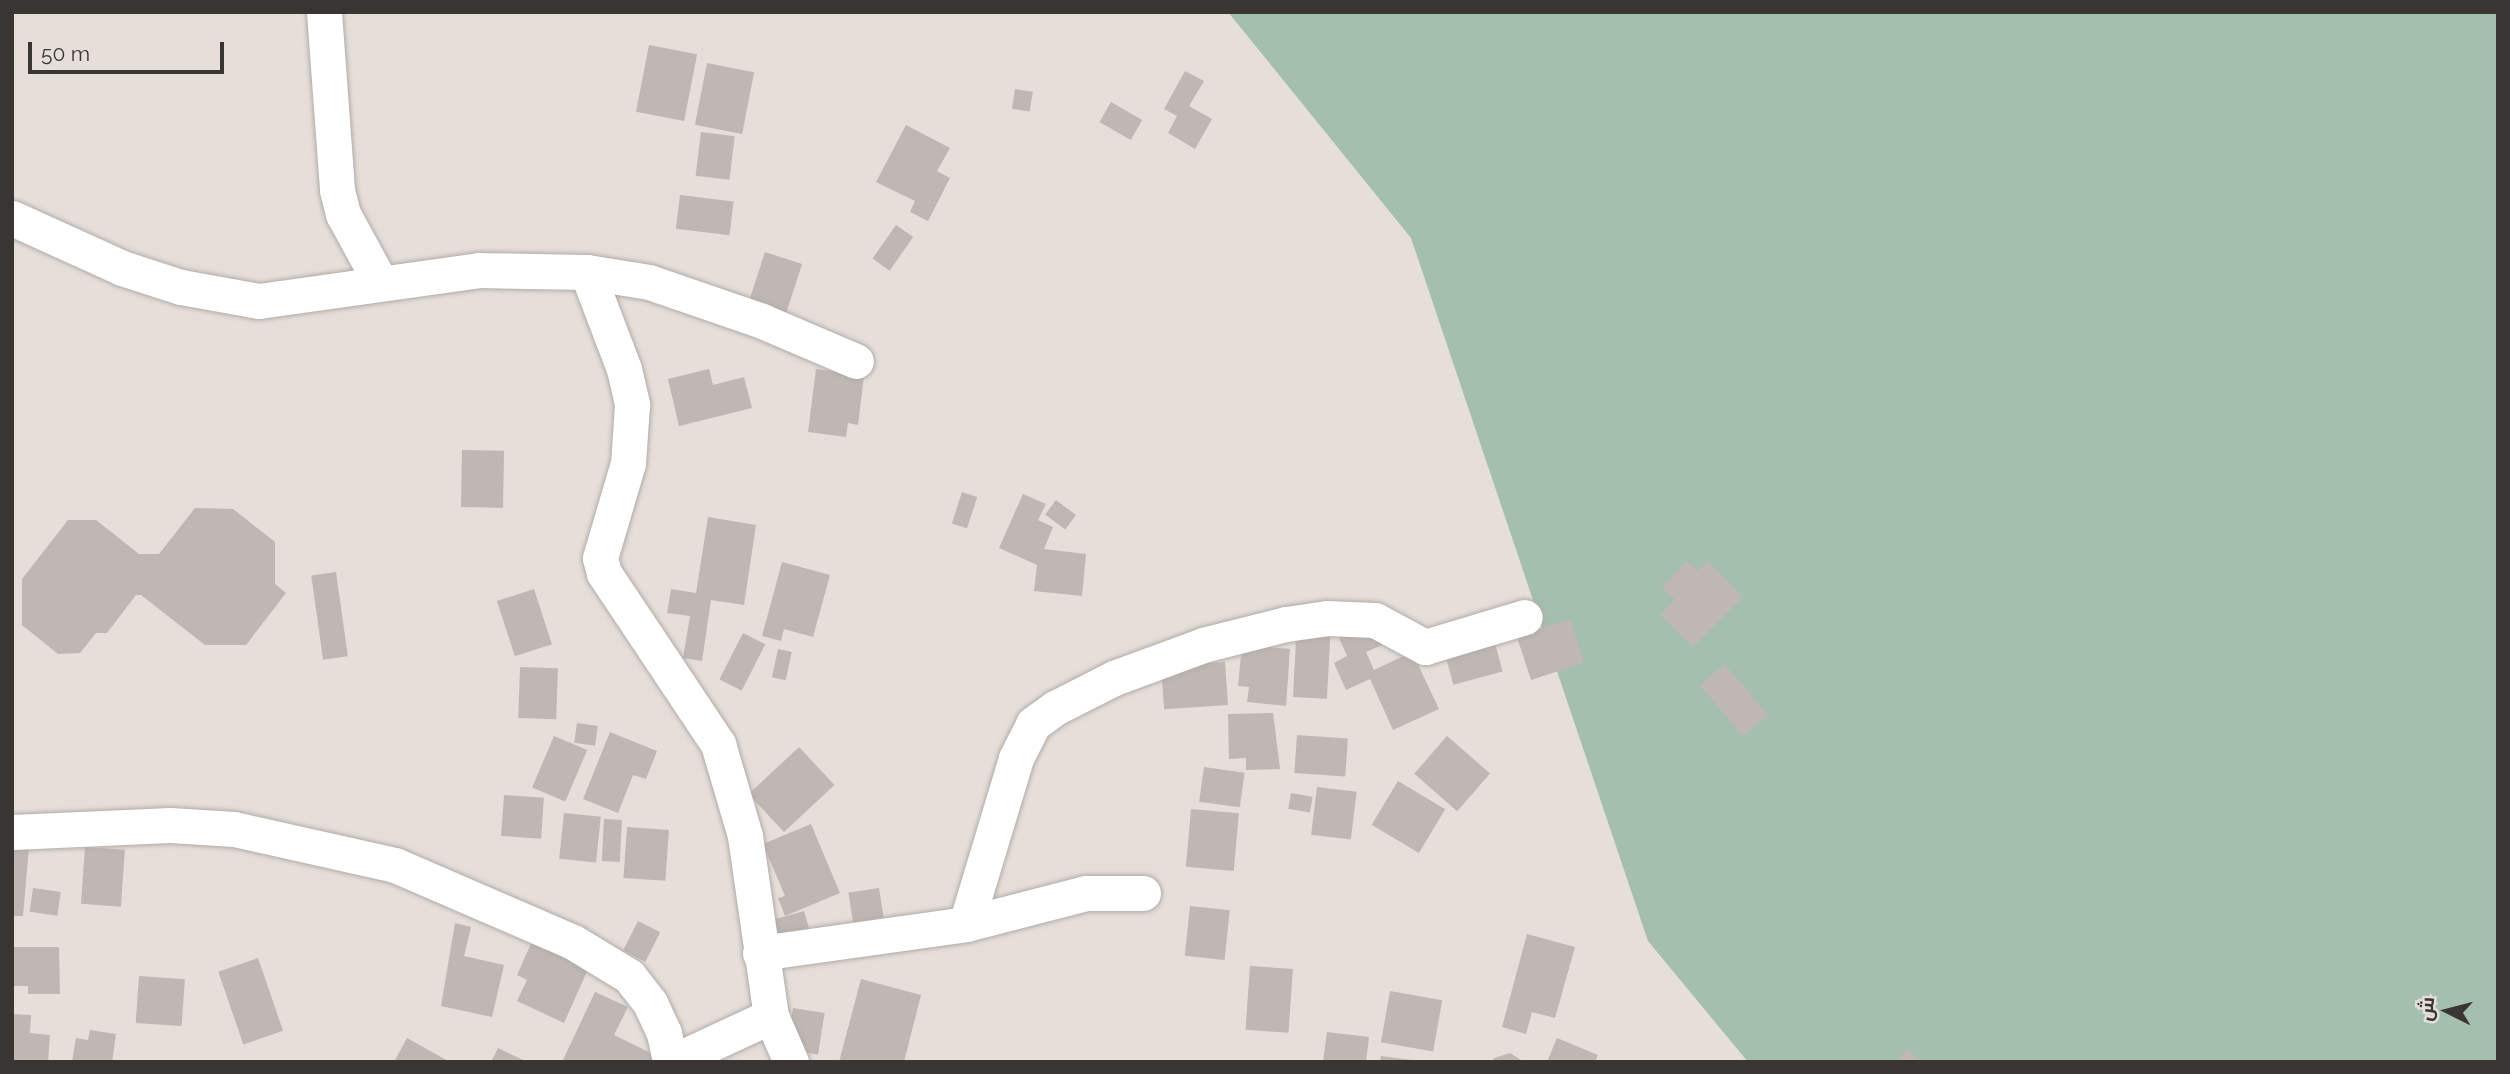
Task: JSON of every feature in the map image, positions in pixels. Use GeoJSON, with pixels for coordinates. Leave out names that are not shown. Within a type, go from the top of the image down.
{"type":"FeatureCollection","features":[{"type":"Feature","properties":{"kind":"street"},"geometry":{"type":"LineString","coordinates":[[324,12],[337,190],[343,214],[380,282]]}},
{"type":"Feature","properties":{"kind":"street"},"geometry":{"type":"LineString","coordinates":[[12,218],[122,268],[221,297],[259,301],[479,270],[587,272],[649,282],[762,321],[856,361]]}},
{"type":"Feature","properties":{"kind":"street"},"geometry":{"type":"LineString","coordinates":[[587,272],[624,369],[632,405],[628,463],[600,558],[604,573],[718,744],[745,836],[771,1017],[791,1062]]}},
{"type":"Feature","properties":{"kind":"street"},"geometry":{"type":"LineString","coordinates":[[966,924],[1016,758],[1033,724],[1055,708],[1114,678],[1203,645],[1286,624],[1327,618],[1375,620],[1425,647],[1525,617]]}},
{"type":"Feature","properties":{"kind":"street"},"geometry":{"type":"LineString","coordinates":[[12,832],[170,825],[234,829],[395,864],[573,942],[629,976],[659,1023],[671,1062],[771,1017]]}},
{"type":"Feature","properties":{"kind":"street"},"geometry":{"type":"LineString","coordinates":[[760,953],[966,924],[1086,893],[1143,893]]}},
{"type":"Feature","properties":{"kind":"green space"},"geometry":{"type":"Polygon","coordinates":[[[1228,12],[2498,12],[2498,1062],[1748,1062],[1648,941],[1411,238],[1228,12]]]}},
{"type":"Feature","properties":{"kind":"building"},"geometry":{"type":"Polygon","coordinates":[[[649,45],[697,54],[684,121],[636,112],[649,45]]]}},
{"type":"Feature","properties":{"kind":"building"},"geometry":{"type":"Polygon","coordinates":[[[707,63],[754,72],[742,134],[695,125],[707,63]]]}},
{"type":"Feature","properties":{"kind":"building"},"geometry":{"type":"Polygon","coordinates":[[[1185,71],[1204,81],[1189,106],[1212,119],[1195,149],[1168,133],[1177,116],[1164,109],[1185,71]]]}},
{"type":"Feature","properties":{"kind":"building"},"geometry":{"type":"Polygon","coordinates":[[[1015,89],[1033,92],[1030,112],[1012,109],[1015,89]]]}},
{"type":"Feature","properties":{"kind":"building"},"geometry":{"type":"Polygon","coordinates":[[[1111,102],[1142,120],[1131,140],[1100,122],[1111,102]]]}},
{"type":"Feature","properties":{"kind":"building"},"geometry":{"type":"Polygon","coordinates":[[[906,125],[950,148],[937,171],[950,178],[928,221],[910,212],[915,201],[876,182],[906,125]]]}},
{"type":"Feature","properties":{"kind":"building"},"geometry":{"type":"Polygon","coordinates":[[[701,132],[735,136],[729,180],[696,176],[701,132]]]}},
{"type":"Feature","properties":{"kind":"building"},"geometry":{"type":"Polygon","coordinates":[[[680,195],[734,202],[729,235],[676,229],[680,195]]]}},
{"type":"Feature","properties":{"kind":"building"},"geometry":{"type":"Polygon","coordinates":[[[896,225],[913,237],[890,271],[872,259],[896,225]]]}},
{"type":"Feature","properties":{"kind":"building"},"geometry":{"type":"Polygon","coordinates":[[[765,252],[802,264],[786,314],[749,301],[765,252]]]}},
{"type":"Feature","properties":{"kind":"building"},"geometry":{"type":"Polygon","coordinates":[[[709,369],[713,385],[744,377],[752,408],[679,426],[668,379],[709,369]]]}},
{"type":"Feature","properties":{"kind":"building"},"geometry":{"type":"Polygon","coordinates":[[[816,369],[864,375],[858,425],[848,423],[846,437],[808,432],[816,369]]]}},
{"type":"Feature","properties":{"kind":"building"},"geometry":{"type":"Polygon","coordinates":[[[462,450],[504,451],[503,508],[461,507],[462,450]]]}},
{"type":"Feature","properties":{"kind":"building"},"geometry":{"type":"Polygon","coordinates":[[[962,492],[977,497],[967,528],[952,523],[962,492]]]}},
{"type":"Feature","properties":{"kind":"building"},"geometry":{"type":"Polygon","coordinates":[[[1023,494],[1046,504],[1038,520],[1053,527],[1044,549],[1086,554],[1082,596],[1034,591],[1037,565],[999,548],[1023,494]]]}},
{"type":"Feature","properties":{"kind":"building"},"geometry":{"type":"Polygon","coordinates":[[[1056,500],[1076,515],[1065,529],[1045,514],[1056,500]]]}},
{"type":"Feature","properties":{"kind":"building"},"geometry":{"type":"Polygon","coordinates":[[[195,508],[233,509],[275,542],[275,584],[286,593],[246,645],[205,645],[141,595],[136,595],[107,633],[96,633],[80,653],[58,654],[22,625],[22,579],[68,520],[96,520],[139,554],[159,554],[195,508]]]}},
{"type":"Feature","properties":{"kind":"building"},"geometry":{"type":"Polygon","coordinates":[[[708,517],[756,525],[744,605],[711,600],[702,661],[683,658],[690,616],[667,613],[671,589],[696,593],[708,517]]]}},
{"type":"Feature","properties":{"kind":"building"},"geometry":{"type":"Polygon","coordinates":[[[1687,561],[1698,571],[1707,561],[1743,597],[1693,647],[1660,614],[1675,599],[1662,587],[1687,561]]]}},
{"type":"Feature","properties":{"kind":"building"},"geometry":{"type":"Polygon","coordinates":[[[782,562],[830,575],[813,637],[784,629],[781,641],[762,636],[782,562]]]}},
{"type":"Feature","properties":{"kind":"building"},"geometry":{"type":"Polygon","coordinates":[[[336,572],[348,656],[323,660],[311,575],[336,572]]]}},
{"type":"Feature","properties":{"kind":"building"},"geometry":{"type":"Polygon","coordinates":[[[534,589],[552,644],[515,656],[497,601],[534,589]]]}},
{"type":"Feature","properties":{"kind":"building"},"geometry":{"type":"Polygon","coordinates":[[[1570,619],[1584,663],[1531,680],[1517,636],[1570,619]]]}},
{"type":"Feature","properties":{"kind":"building"},"geometry":{"type":"Polygon","coordinates":[[[1297,621],[1331,623],[1327,699],[1293,697],[1297,621]]]}},
{"type":"Feature","properties":{"kind":"building"},"geometry":{"type":"Polygon","coordinates":[[[1377,621],[1387,643],[1366,652],[1374,670],[1412,652],[1439,709],[1393,730],[1370,679],[1346,690],[1334,663],[1347,656],[1339,638],[1377,621]]]}},
{"type":"Feature","properties":{"kind":"building"},"geometry":{"type":"Polygon","coordinates":[[[1492,632],[1503,672],[1453,685],[1443,645],[1492,632]]]}},
{"type":"Feature","properties":{"kind":"building"},"geometry":{"type":"Polygon","coordinates":[[[743,633],[765,644],[742,691],[719,679],[743,633]]]}},
{"type":"Feature","properties":{"kind":"building"},"geometry":{"type":"Polygon","coordinates":[[[1242,645],[1290,649],[1286,706],[1247,702],[1249,687],[1238,686],[1242,645]]]}},
{"type":"Feature","properties":{"kind":"building"},"geometry":{"type":"Polygon","coordinates":[[[778,649],[792,652],[786,680],[772,677],[778,649]]]}},
{"type":"Feature","properties":{"kind":"building"},"geometry":{"type":"Polygon","coordinates":[[[1225,662],[1228,705],[1164,709],[1161,666],[1225,662]]]}},
{"type":"Feature","properties":{"kind":"building"},"geometry":{"type":"Polygon","coordinates":[[[1725,664],[1768,715],[1743,737],[1700,685],[1725,664]]]}},
{"type":"Feature","properties":{"kind":"building"},"geometry":{"type":"Polygon","coordinates":[[[520,667],[558,668],[556,719],[518,718],[520,667]]]}},
{"type":"Feature","properties":{"kind":"building"},"geometry":{"type":"Polygon","coordinates":[[[1273,713],[1280,769],[1246,770],[1246,758],[1229,759],[1228,714],[1273,713]]]}},
{"type":"Feature","properties":{"kind":"building"},"geometry":{"type":"Polygon","coordinates":[[[577,723],[598,726],[595,746],[574,743],[577,723]]]}},
{"type":"Feature","properties":{"kind":"building"},"geometry":{"type":"Polygon","coordinates":[[[610,732],[657,751],[646,779],[633,775],[618,813],[583,799],[610,732]]]}},
{"type":"Feature","properties":{"kind":"building"},"geometry":{"type":"Polygon","coordinates":[[[1297,735],[1348,739],[1345,776],[1294,773],[1297,735]]]}},
{"type":"Feature","properties":{"kind":"building"},"geometry":{"type":"Polygon","coordinates":[[[554,736],[587,750],[565,802],[532,788],[554,736]]]}},
{"type":"Feature","properties":{"kind":"building"},"geometry":{"type":"Polygon","coordinates":[[[1447,736],[1490,773],[1457,811],[1414,774],[1447,736]]]}},
{"type":"Feature","properties":{"kind":"building"},"geometry":{"type":"Polygon","coordinates":[[[799,747],[834,785],[784,832],[749,794],[799,747]]]}},
{"type":"Feature","properties":{"kind":"building"},"geometry":{"type":"Polygon","coordinates":[[[1204,767],[1245,773],[1240,807],[1199,802],[1204,767]]]}},
{"type":"Feature","properties":{"kind":"building"},"geometry":{"type":"Polygon","coordinates":[[[1398,781],[1445,809],[1419,853],[1372,825],[1398,781]]]}},
{"type":"Feature","properties":{"kind":"building"},"geometry":{"type":"Polygon","coordinates":[[[1317,787],[1357,792],[1351,840],[1311,835],[1317,787]]]}},
{"type":"Feature","properties":{"kind":"building"},"geometry":{"type":"Polygon","coordinates":[[[1291,793],[1313,797],[1310,813],[1288,809],[1291,793]]]}},
{"type":"Feature","properties":{"kind":"building"},"geometry":{"type":"Polygon","coordinates":[[[504,795],[544,798],[541,839],[501,836],[504,795]]]}},
{"type":"Feature","properties":{"kind":"building"},"geometry":{"type":"Polygon","coordinates":[[[1191,809],[1239,813],[1234,871],[1186,867],[1191,809]]]}},
{"type":"Feature","properties":{"kind":"building"},"geometry":{"type":"Polygon","coordinates":[[[564,813],[601,817],[596,863],[559,859],[564,813]]]}},
{"type":"Feature","properties":{"kind":"building"},"geometry":{"type":"Polygon","coordinates":[[[604,819],[622,820],[620,862],[602,861],[604,819]]]}},
{"type":"Feature","properties":{"kind":"building"},"geometry":{"type":"Polygon","coordinates":[[[811,824],[840,893],[785,916],[778,898],[785,896],[763,844],[811,824]]]}},
{"type":"Feature","properties":{"kind":"building"},"geometry":{"type":"Polygon","coordinates":[[[627,827],[669,830],[665,881],[623,878],[627,827]]]}},
{"type":"Feature","properties":{"kind":"building"},"geometry":{"type":"Polygon","coordinates":[[[12,845],[29,847],[23,916],[12,916],[12,845]]]}},
{"type":"Feature","properties":{"kind":"building"},"geometry":{"type":"Polygon","coordinates":[[[85,847],[125,850],[121,907],[81,904],[85,847]]]}},
{"type":"Feature","properties":{"kind":"building"},"geometry":{"type":"Polygon","coordinates":[[[33,888],[61,892],[57,916],[30,912],[33,888]]]}},
{"type":"Feature","properties":{"kind":"building"},"geometry":{"type":"Polygon","coordinates":[[[879,888],[884,918],[853,922],[848,893],[879,888]]]}},
{"type":"Feature","properties":{"kind":"building"},"geometry":{"type":"Polygon","coordinates":[[[1190,906],[1230,910],[1225,960],[1185,956],[1190,906]]]}},
{"type":"Feature","properties":{"kind":"building"},"geometry":{"type":"Polygon","coordinates":[[[804,911],[809,929],[779,938],[774,920],[804,911]]]}},
{"type":"Feature","properties":{"kind":"building"},"geometry":{"type":"Polygon","coordinates":[[[638,921],[660,932],[645,962],[623,950],[638,921]]]}},
{"type":"Feature","properties":{"kind":"building"},"geometry":{"type":"Polygon","coordinates":[[[455,923],[471,927],[464,956],[504,965],[492,1017],[441,1006],[455,923]]]}},
{"type":"Feature","properties":{"kind":"building"},"geometry":{"type":"Polygon","coordinates":[[[1527,934],[1575,947],[1555,1018],[1532,1012],[1526,1034],[1502,1027],[1527,934]]]}},
{"type":"Feature","properties":{"kind":"building"},"geometry":{"type":"Polygon","coordinates":[[[533,939],[590,965],[564,1023],[517,1001],[527,980],[517,975],[533,939]]]}},
{"type":"Feature","properties":{"kind":"building"},"geometry":{"type":"Polygon","coordinates":[[[12,947],[59,947],[60,994],[28,994],[28,986],[12,986],[12,947]]]}},
{"type":"Feature","properties":{"kind":"building"},"geometry":{"type":"Polygon","coordinates":[[[258,958],[283,1031],[243,1044],[218,972],[258,958]]]}},
{"type":"Feature","properties":{"kind":"building"},"geometry":{"type":"Polygon","coordinates":[[[1250,966],[1293,969],[1288,1033],[1246,1030],[1250,966]]]}},
{"type":"Feature","properties":{"kind":"building"},"geometry":{"type":"Polygon","coordinates":[[[139,976],[185,979],[182,1026],[136,1023],[139,976]]]}},
{"type":"Feature","properties":{"kind":"building"},"geometry":{"type":"Polygon","coordinates":[[[861,979],[921,995],[904,1062],[839,1062],[861,979]]]}},
{"type":"Feature","properties":{"kind":"building"},"geometry":{"type":"Polygon","coordinates":[[[1390,991],[1442,1000],[1433,1051],[1381,1042],[1390,991]]]}},
{"type":"Feature","properties":{"kind":"building"},"geometry":{"type":"Polygon","coordinates":[[[595,992],[628,1007],[614,1035],[657,1056],[654,1062],[562,1062],[595,992]]]}},
{"type":"Feature","properties":{"kind":"building"},"geometry":{"type":"Polygon","coordinates":[[[793,1008],[825,1013],[818,1054],[786,1049],[793,1008]]]}},
{"type":"Feature","properties":{"kind":"building"},"geometry":{"type":"Polygon","coordinates":[[[12,1014],[31,1015],[30,1033],[50,1035],[48,1062],[12,1062],[12,1014]]]}},
{"type":"Feature","properties":{"kind":"building"},"geometry":{"type":"Polygon","coordinates":[[[90,1030],[116,1034],[112,1062],[72,1062],[76,1038],[88,1040],[90,1030]]]}},
{"type":"Feature","properties":{"kind":"building"},"geometry":{"type":"Polygon","coordinates":[[[1327,1032],[1369,1037],[1366,1062],[1323,1062],[1327,1032]]]}},
{"type":"Feature","properties":{"kind":"building"},"geometry":{"type":"Polygon","coordinates":[[[407,1038],[450,1062],[394,1062],[407,1038]]]}},
{"type":"Feature","properties":{"kind":"building"},"geometry":{"type":"Polygon","coordinates":[[[1557,1038],[1598,1055],[1595,1062],[1547,1062],[1557,1038]]]}},
{"type":"Feature","properties":{"kind":"building"},"geometry":{"type":"Polygon","coordinates":[[[498,1048],[527,1062],[491,1062],[498,1048]]]}},
{"type":"Feature","properties":{"kind":"building"},"geometry":{"type":"Polygon","coordinates":[[[1907,1049],[1924,1062],[1897,1062],[1907,1049]]]}},
{"type":"Feature","properties":{"kind":"building"},"geometry":{"type":"Polygon","coordinates":[[[1510,1053],[1524,1062],[1492,1062],[1494,1058],[1510,1053]]]}},
{"type":"Feature","properties":{"kind":"building"},"geometry":{"type":"Polygon","coordinates":[[[1381,1056],[1412,1060],[1412,1062],[1380,1062],[1381,1056]]]}}]}
